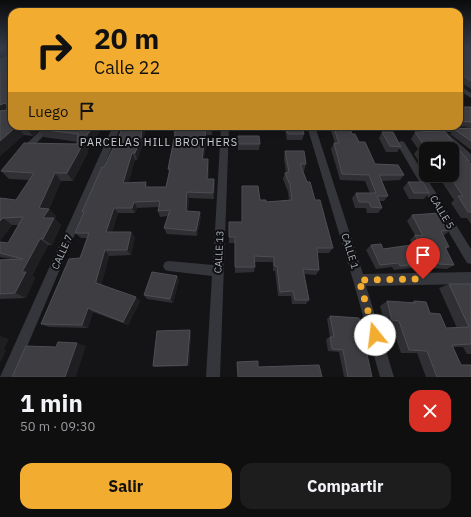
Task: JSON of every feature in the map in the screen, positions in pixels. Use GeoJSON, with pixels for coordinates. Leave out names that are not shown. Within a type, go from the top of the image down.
{"type":"FeatureCollection","features":[{"type":"Feature","properties":{"kind":"street"},"geometry":{"type":"LineString","coordinates":[[16,158],[46,130]]}},
{"type":"Feature","properties":{"kind":"street","name":"CALLE 7"},"geometry":{"type":"LineString","coordinates":[[7,377],[115,130]]}},
{"type":"Feature","properties":{"kind":"street","name":"CALLE 13"},"geometry":{"type":"LineString","coordinates":[[213,377],[225,130]]}},
{"type":"Feature","properties":{"kind":"street","name":"CALLE 1"},"geometry":{"type":"LineString","coordinates":[[312,130],[359,280],[387,377]]}},
{"type":"Feature","properties":{"kind":"street"},"geometry":{"type":"LineString","coordinates":[[443,130],[442,132],[471,159]]}},
{"type":"Feature","properties":{"kind":"street","name":"CALLE 5"},"geometry":{"type":"LineString","coordinates":[[401,144],[471,259]]}},
{"type":"Feature","properties":{"kind":"street"},"geometry":{"type":"LineString","coordinates":[[169,266],[218,270]]}},
{"type":"Feature","properties":{"kind":"street"},"geometry":{"type":"LineString","coordinates":[[359,280],[471,278]]}},
{"type":"Feature","properties":{"kind":"building"},"geometry":{"type":"Polygon","coordinates":[[[0,65],[8,65],[8,130],[12,130],[0,141],[0,111],[7,110],[7,105],[5,103],[0,105],[0,65]]]}},
{"type":"Feature","properties":{"kind":"building"},"geometry":{"type":"Polygon","coordinates":[[[463,65],[471,65],[471,81],[463,76],[463,65]]]}},
{"type":"Feature","properties":{"kind":"building"},"geometry":{"type":"Polygon","coordinates":[[[463,107],[471,107],[471,122],[463,121],[463,107]]]}},
{"type":"Feature","properties":{"kind":"building"},"geometry":{"type":"Polygon","coordinates":[[[463,128],[471,128],[471,141],[455,130],[463,130],[463,128]]]}},
{"type":"Feature","properties":{"kind":"building"},"geometry":{"type":"Polygon","coordinates":[[[46,130],[91,130],[80,144],[83,144],[67,173],[55,173],[39,208],[49,209],[43,218],[54,218],[43,239],[40,239],[22,272],[26,272],[15,293],[0,294],[0,260],[23,259],[0,253],[0,242],[8,243],[23,217],[3,218],[0,221],[0,198],[16,200],[34,173],[1,171],[24,143],[77,144],[78,134],[46,130]]]}},
{"type":"Feature","properties":{"kind":"building"},"geometry":{"type":"Polygon","coordinates":[[[121,130],[142,130],[141,138],[135,153],[132,153],[123,183],[146,182],[145,187],[166,187],[176,130],[206,130],[202,159],[208,159],[207,179],[214,179],[213,193],[187,192],[186,211],[200,212],[196,231],[164,228],[170,210],[158,211],[160,201],[134,202],[132,208],[114,208],[106,232],[131,232],[127,250],[105,250],[96,283],[136,297],[123,322],[88,308],[82,325],[41,324],[69,259],[80,258],[89,233],[75,233],[84,212],[82,212],[102,167],[104,167],[114,146],[116,146],[121,130]]]}},
{"type":"Feature","properties":{"kind":"building"},"geometry":{"type":"Polygon","coordinates":[[[287,130],[303,130],[304,134],[288,134],[287,130]]]}},
{"type":"Feature","properties":{"kind":"building"},"geometry":{"type":"Polygon","coordinates":[[[334,130],[350,130],[352,134],[355,134],[359,142],[365,142],[375,164],[398,165],[404,175],[379,175],[388,196],[377,196],[382,208],[371,207],[369,202],[359,202],[356,193],[376,193],[369,175],[342,174],[334,143],[339,143],[334,130]]]}},
{"type":"Feature","properties":{"kind":"building"},"geometry":{"type":"Polygon","coordinates":[[[444,131],[453,142],[422,142],[415,132],[444,131]]]}},
{"type":"Feature","properties":{"kind":"building"},"geometry":{"type":"Polygon","coordinates":[[[382,132],[393,132],[401,147],[390,146],[382,132]]]}},
{"type":"Feature","properties":{"kind":"building"},"geometry":{"type":"Polygon","coordinates":[[[238,136],[259,136],[260,144],[238,144],[238,136]]]}},
{"type":"Feature","properties":{"kind":"building"},"geometry":{"type":"Polygon","coordinates":[[[459,149],[471,164],[471,212],[468,212],[458,196],[463,196],[453,182],[459,182],[459,149]]]}},
{"type":"Feature","properties":{"kind":"building"},"geometry":{"type":"Polygon","coordinates":[[[285,151],[304,151],[306,164],[300,164],[307,182],[310,182],[315,200],[320,200],[333,248],[317,248],[319,270],[303,269],[309,300],[295,300],[293,291],[280,292],[277,266],[274,266],[274,257],[254,256],[255,267],[235,267],[235,237],[229,237],[229,222],[242,222],[242,186],[258,186],[260,200],[266,200],[266,202],[292,200],[290,185],[285,173],[289,172],[285,151]]]}},
{"type":"Feature","properties":{"kind":"building"},"geometry":{"type":"Polygon","coordinates":[[[408,182],[423,182],[429,193],[414,193],[408,182]]]}},
{"type":"Feature","properties":{"kind":"building"},"geometry":{"type":"Polygon","coordinates":[[[439,213],[451,230],[441,231],[449,247],[445,247],[454,265],[439,264],[434,253],[410,252],[417,264],[400,266],[398,263],[380,265],[371,245],[381,244],[383,249],[419,244],[415,235],[423,236],[412,215],[439,213]]]}},
{"type":"Feature","properties":{"kind":"building"},"geometry":{"type":"Polygon","coordinates":[[[152,272],[177,276],[170,299],[144,295],[152,272]]]}},
{"type":"Feature","properties":{"kind":"building"},"geometry":{"type":"Polygon","coordinates":[[[449,284],[471,284],[471,344],[452,345],[461,365],[471,365],[471,377],[437,377],[427,351],[409,350],[399,321],[392,320],[387,301],[415,303],[414,301],[426,302],[430,313],[440,314],[446,328],[469,327],[449,284]]]}},
{"type":"Feature","properties":{"kind":"building"},"geometry":{"type":"Polygon","coordinates":[[[330,316],[359,318],[372,377],[348,377],[343,350],[332,349],[330,337],[334,337],[330,316]]]}},
{"type":"Feature","properties":{"kind":"building"},"geometry":{"type":"Polygon","coordinates":[[[190,330],[187,365],[153,366],[157,331],[190,330]]]}},
{"type":"Feature","properties":{"kind":"building"},"geometry":{"type":"Polygon","coordinates":[[[58,342],[77,343],[65,377],[12,377],[26,346],[56,347],[58,342]]]}},
{"type":"Feature","properties":{"kind":"building"},"geometry":{"type":"Polygon","coordinates":[[[258,361],[258,367],[319,365],[322,377],[238,377],[237,362],[258,361]]]}},
{"type":"Feature","properties":{"kind":"district","name":"PARCELAS HILL BROTHERS"},"geometry":{"type":"Point","coordinates":[159,142]}},
{"type":"Feature","properties":{"kind":"route"},"geometry":{"type":"LineString","coordinates":[[375,335],[359,280],[423,279]]}}]}
